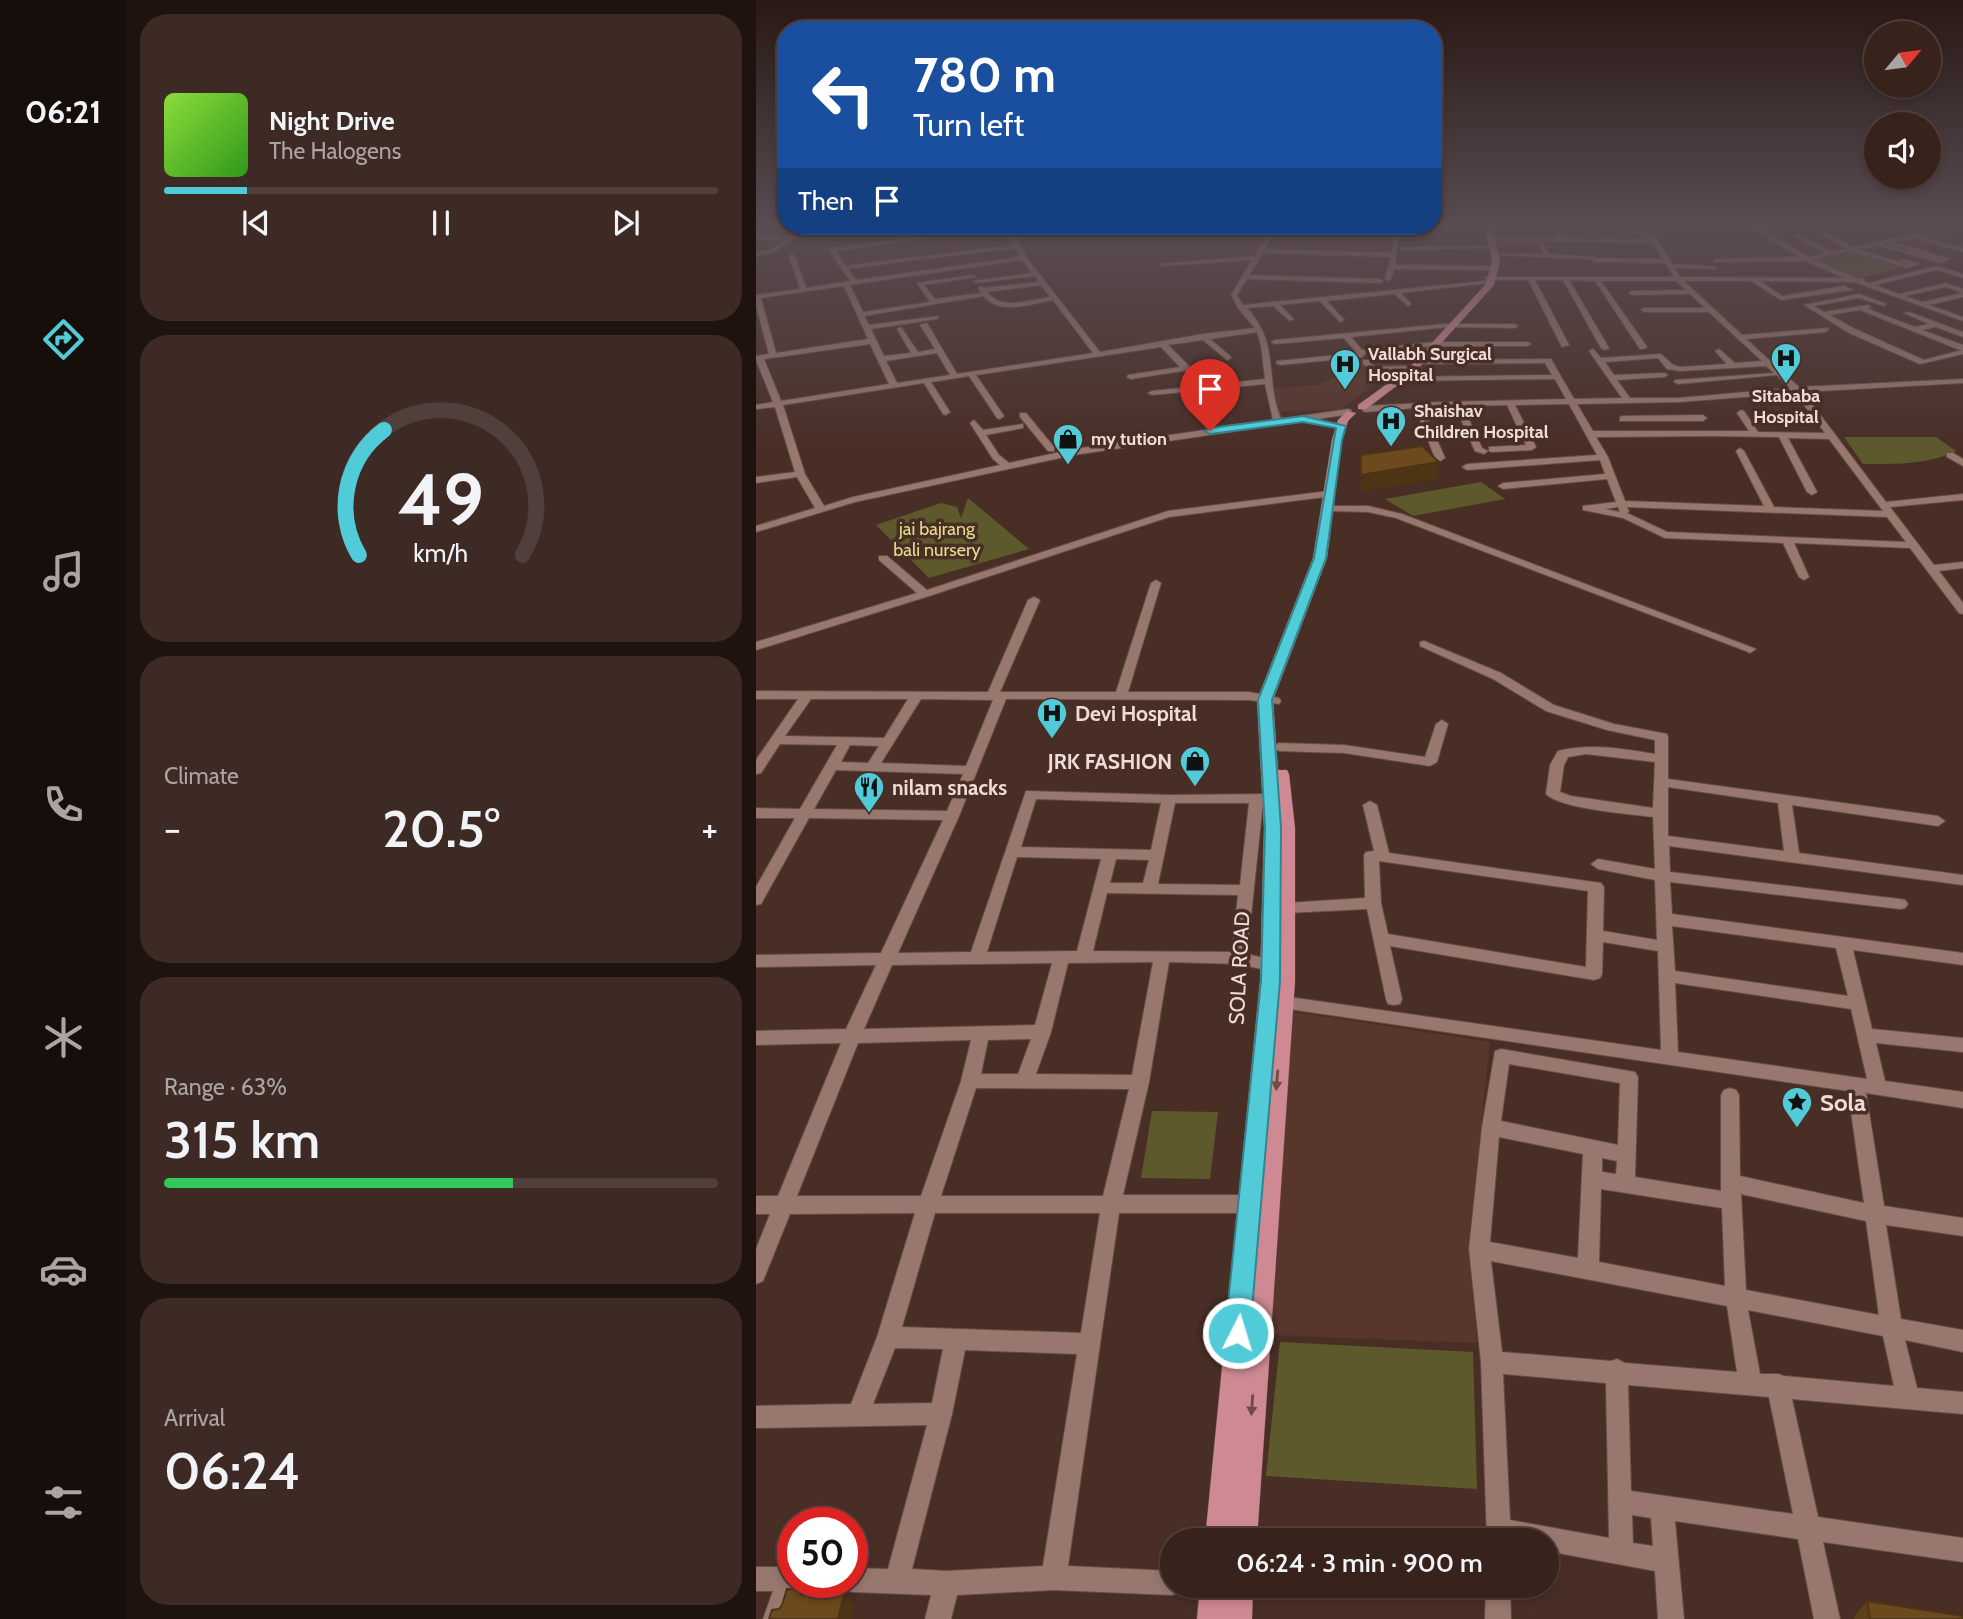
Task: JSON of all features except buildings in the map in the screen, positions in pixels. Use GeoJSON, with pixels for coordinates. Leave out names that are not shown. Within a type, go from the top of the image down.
{"type":"FeatureCollection","features":[{"type":"Feature","properties":{"kind":"main road","name":"SOLA ROAD"},"geometry":{"type":"LineString","coordinates":[[1243,1528],[1276,1001],[1270,965],[1264,801],[1270,700],[1328,562],[1331,502],[1343,440],[1353,412],[1431,344],[1475,299]]}},
{"type":"Feature","properties":{"kind":"main road","name":"SOLA ROAD"},"geometry":{"type":"LineString","coordinates":[[1353,412],[1401,379],[1419,362],[1431,344]]}},
{"type":"Feature","properties":{"kind":"main road","name":"SOLA ROAD"},"geometry":{"type":"LineString","coordinates":[[1221,1528],[1249,1204],[1286,908],[1286,828],[1279,747],[1270,700]]}},
{"type":"Feature","properties":{"kind":"main road"},"geometry":{"type":"LineString","coordinates":[[1213,1619],[1215,1598]]}},
{"type":"Feature","properties":{"kind":"main road"},"geometry":{"type":"LineString","coordinates":[[1236,1619],[1237,1598]]}},
{"type":"Feature","properties":{"kind":"street"},"geometry":{"type":"LineString","coordinates":[[757,299],[760,322],[773,356]]}},
{"type":"Feature","properties":{"kind":"street"},"geometry":{"type":"LineString","coordinates":[[855,299],[894,385]]}},
{"type":"Feature","properties":{"kind":"street"},"geometry":{"type":"LineString","coordinates":[[988,299],[1001,306],[1051,299]]}},
{"type":"Feature","properties":{"kind":"street"},"geometry":{"type":"LineString","coordinates":[[1055,299],[1097,352]]}},
{"type":"Feature","properties":{"kind":"street"},"geometry":{"type":"LineString","coordinates":[[1236,299],[1256,328],[1258,340],[1262,342],[1277,419]]}},
{"type":"Feature","properties":{"kind":"street"},"geometry":{"type":"LineString","coordinates":[[1275,354],[1338,357],[1362,355],[1322,299]]}},
{"type":"Feature","properties":{"kind":"street"},"geometry":{"type":"LineString","coordinates":[[1243,311],[1275,304],[1327,299]]}},
{"type":"Feature","properties":{"kind":"street"},"geometry":{"type":"LineString","coordinates":[[1403,299],[1409,304]]}},
{"type":"Feature","properties":{"kind":"street"},"geometry":{"type":"LineString","coordinates":[[1541,299],[1565,345]]}},
{"type":"Feature","properties":{"kind":"street"},"geometry":{"type":"LineString","coordinates":[[1576,299],[1605,348]]}},
{"type":"Feature","properties":{"kind":"street"},"geometry":{"type":"LineString","coordinates":[[1615,299],[1643,347]]}},
{"type":"Feature","properties":{"kind":"street"},"geometry":{"type":"LineString","coordinates":[[1636,299],[1646,312],[1712,310]]}},
{"type":"Feature","properties":{"kind":"street"},"geometry":{"type":"LineString","coordinates":[[1700,299],[1797,390],[1963,611]]}},
{"type":"Feature","properties":{"kind":"street"},"geometry":{"type":"LineString","coordinates":[[1852,299],[1807,305],[1852,331],[1923,362],[1963,350]]}},
{"type":"Feature","properties":{"kind":"street"},"geometry":{"type":"LineString","coordinates":[[1868,299],[1884,304]]}},
{"type":"Feature","properties":{"kind":"street"},"geometry":{"type":"LineString","coordinates":[[1825,314],[1911,299],[1963,319]]}},
{"type":"Feature","properties":{"kind":"street"},"geometry":{"type":"LineString","coordinates":[[1923,304],[1943,299]]}},
{"type":"Feature","properties":{"kind":"street"},"geometry":{"type":"LineString","coordinates":[[1638,301],[1702,301]]}},
{"type":"Feature","properties":{"kind":"street"},"geometry":{"type":"LineString","coordinates":[[860,314],[931,304]]}},
{"type":"Feature","properties":{"kind":"street"},"geometry":{"type":"LineString","coordinates":[[1275,304],[1290,319]]}},
{"type":"Feature","properties":{"kind":"street"},"geometry":{"type":"LineString","coordinates":[[1939,310],[1963,306]]}},
{"type":"Feature","properties":{"kind":"street"},"geometry":{"type":"LineString","coordinates":[[1862,309],[1963,350]]}},
{"type":"Feature","properties":{"kind":"street"},"geometry":{"type":"LineString","coordinates":[[1907,313],[1963,335]]}},
{"type":"Feature","properties":{"kind":"street"},"geometry":{"type":"LineString","coordinates":[[867,327],[937,317]]}},
{"type":"Feature","properties":{"kind":"street"},"geometry":{"type":"LineString","coordinates":[[1384,319],[1396,330]]}},
{"type":"Feature","properties":{"kind":"street"},"geometry":{"type":"LineString","coordinates":[[1733,328],[1811,322]]}},
{"type":"Feature","properties":{"kind":"street"},"geometry":{"type":"LineString","coordinates":[[924,325],[954,375]]}},
{"type":"Feature","properties":{"kind":"street"},"geometry":{"type":"LineString","coordinates":[[1913,329],[1937,325]]}},
{"type":"Feature","properties":{"kind":"street"},"geometry":{"type":"LineString","coordinates":[[1275,342],[1448,326],[1514,326]]}},
{"type":"Feature","properties":{"kind":"street"},"geometry":{"type":"LineString","coordinates":[[756,407],[1256,328]]}},
{"type":"Feature","properties":{"kind":"street"},"geometry":{"type":"LineString","coordinates":[[894,385],[1256,328]]}},
{"type":"Feature","properties":{"kind":"street"},"geometry":{"type":"LineString","coordinates":[[901,329],[916,354]]}},
{"type":"Feature","properties":{"kind":"street"},"geometry":{"type":"LineString","coordinates":[[1742,337],[1826,330]]}},
{"type":"Feature","properties":{"kind":"street"},"geometry":{"type":"LineString","coordinates":[[1203,336],[1227,358]]}},
{"type":"Feature","properties":{"kind":"street"},"geometry":{"type":"LineString","coordinates":[[1301,339],[1310,356]]}},
{"type":"Feature","properties":{"kind":"street"},"geometry":{"type":"LineString","coordinates":[[818,504],[800,474],[778,403],[758,358],[873,341]]}},
{"type":"Feature","properties":{"kind":"street"},"geometry":{"type":"LineString","coordinates":[[1285,341],[1293,353]]}},
{"type":"Feature","properties":{"kind":"street"},"geometry":{"type":"LineString","coordinates":[[1131,377],[1186,369],[1162,343]]}},
{"type":"Feature","properties":{"kind":"street"},"geometry":{"type":"LineString","coordinates":[[1360,352],[1431,344],[1527,344]]}},
{"type":"Feature","properties":{"kind":"street"},"geometry":{"type":"LineString","coordinates":[[1328,346],[1338,357]]}},
{"type":"Feature","properties":{"kind":"street"},"geometry":{"type":"LineString","coordinates":[[882,359],[939,351]]}},
{"type":"Feature","properties":{"kind":"street"},"geometry":{"type":"LineString","coordinates":[[1593,351],[1628,401]]}},
{"type":"Feature","properties":{"kind":"street"},"geometry":{"type":"LineString","coordinates":[[1719,351],[1734,366]]}},
{"type":"Feature","properties":{"kind":"street"},"geometry":{"type":"LineString","coordinates":[[1686,355],[1697,368]]}},
{"type":"Feature","properties":{"kind":"street"},"geometry":{"type":"LineString","coordinates":[[1280,363],[1310,356]]}},
{"type":"Feature","properties":{"kind":"street"},"geometry":{"type":"LineString","coordinates":[[1599,360],[1618,362],[1658,356],[1674,369],[1770,363]]}},
{"type":"Feature","properties":{"kind":"street"},"geometry":{"type":"LineString","coordinates":[[1419,362],[1548,361],[1604,457],[1626,516]]}},
{"type":"Feature","properties":{"kind":"street"},"geometry":{"type":"LineString","coordinates":[[1366,362],[1373,369],[1405,368]]}},
{"type":"Feature","properties":{"kind":"street"},"geometry":{"type":"LineString","coordinates":[[1708,367],[1741,395]]}},
{"type":"Feature","properties":{"kind":"street"},"geometry":{"type":"LineString","coordinates":[[971,373],[1000,416]]}},
{"type":"Feature","properties":{"kind":"street"},"geometry":{"type":"LineString","coordinates":[[1678,382],[1773,374]]}},
{"type":"Feature","properties":{"kind":"street"},"geometry":{"type":"LineString","coordinates":[[1611,378],[1664,375]]}},
{"type":"Feature","properties":{"kind":"street"},"geometry":{"type":"LineString","coordinates":[[1401,379],[1558,377]]}},
{"type":"Feature","properties":{"kind":"street"},"geometry":{"type":"LineString","coordinates":[[926,381],[946,412]]}},
{"type":"Feature","properties":{"kind":"street"},"geometry":{"type":"LineString","coordinates":[[1146,384],[1154,397],[1269,381]]}},
{"type":"Feature","properties":{"kind":"street"},"geometry":{"type":"LineString","coordinates":[[1004,463],[1051,449],[1277,419],[1418,406],[1687,400],[1797,390],[1963,381]]}},
{"type":"Feature","properties":{"kind":"street"},"geometry":{"type":"LineString","coordinates":[[1687,400],[1703,418],[1711,433]]}},
{"type":"Feature","properties":{"kind":"street"},"geometry":{"type":"LineString","coordinates":[[1458,404],[1479,451],[1532,447],[1509,402]]}},
{"type":"Feature","properties":{"kind":"street"},"geometry":{"type":"LineString","coordinates":[[1418,406],[1440,458]]}},
{"type":"Feature","properties":{"kind":"street"},"geometry":{"type":"LineString","coordinates":[[756,520],[1004,463],[1277,419],[1303,419],[1353,412]]}},
{"type":"Feature","properties":{"kind":"street"},"geometry":{"type":"LineString","coordinates":[[1303,419],[1353,412]]}},
{"type":"Feature","properties":{"kind":"street"},"geometry":{"type":"LineString","coordinates":[[1741,413],[1755,434]]}},
{"type":"Feature","properties":{"kind":"street"},"geometry":{"type":"LineString","coordinates":[[1023,415],[1051,449]]}},
{"type":"Feature","properties":{"kind":"street"},"geometry":{"type":"LineString","coordinates":[[1623,419],[1703,418]]}},
{"type":"Feature","properties":{"kind":"street"},"geometry":{"type":"LineString","coordinates":[[974,423],[985,442],[1004,463]]}},
{"type":"Feature","properties":{"kind":"street"},"geometry":{"type":"LineString","coordinates":[[979,433],[1022,430],[985,442]]}},
{"type":"Feature","properties":{"kind":"street"},"geometry":{"type":"LineString","coordinates":[[1591,434],[1830,436]]}},
{"type":"Feature","properties":{"kind":"street"},"geometry":{"type":"LineString","coordinates":[[1782,435],[1812,492]]}},
{"type":"Feature","properties":{"kind":"street"},"geometry":{"type":"LineString","coordinates":[[1740,451],[1770,508]]}},
{"type":"Feature","properties":{"kind":"street"},"geometry":{"type":"LineString","coordinates":[[1950,455],[1963,463]]}},
{"type":"Feature","properties":{"kind":"street"},"geometry":{"type":"LineString","coordinates":[[1467,467],[1604,457]]}},
{"type":"Feature","properties":{"kind":"street"},"geometry":{"type":"LineString","coordinates":[[756,480],[800,474]]}},
{"type":"Feature","properties":{"kind":"street"},"geometry":{"type":"LineString","coordinates":[[1503,486],[1611,476]]}},
{"type":"Feature","properties":{"kind":"street"},"geometry":{"type":"LineString","coordinates":[[1882,505],[1963,496]]}},
{"type":"Feature","properties":{"kind":"street"},"geometry":{"type":"LineString","coordinates":[[756,646],[1168,514],[1331,502],[1399,516],[1750,649]]}},
{"type":"Feature","properties":{"kind":"street"},"geometry":{"type":"LineString","coordinates":[[756,529],[818,504]]}},
{"type":"Feature","properties":{"kind":"street"},"geometry":{"type":"LineString","coordinates":[[1889,514],[1621,504],[1586,508],[1626,516],[1665,535],[1912,545]]}},
{"type":"Feature","properties":{"kind":"street"},"geometry":{"type":"LineString","coordinates":[[1787,540],[1804,578]]}},
{"type":"Feature","properties":{"kind":"street"},"geometry":{"type":"LineString","coordinates":[[883,558],[925,594]]}},
{"type":"Feature","properties":{"kind":"street"},"geometry":{"type":"LineString","coordinates":[[1930,569],[1963,565]]}},
{"type":"Feature","properties":{"kind":"street"},"geometry":{"type":"LineString","coordinates":[[1121,696],[1156,583]]}},
{"type":"Feature","properties":{"kind":"street"},"geometry":{"type":"LineString","coordinates":[[756,1274],[852,1036],[971,770],[1034,600]]}},
{"type":"Feature","properties":{"kind":"street"},"geometry":{"type":"LineString","coordinates":[[1424,644],[1496,676],[1550,708],[1612,727],[1662,737],[1660,814],[1670,1059]]}},
{"type":"Feature","properties":{"kind":"street"},"geometry":{"type":"LineString","coordinates":[[756,695],[1249,695],[1270,700]]}},
{"type":"Feature","properties":{"kind":"street"},"geometry":{"type":"LineString","coordinates":[[757,767],[807,695]]}},
{"type":"Feature","properties":{"kind":"street"},"geometry":{"type":"LineString","coordinates":[[872,767],[917,695]]}},
{"type":"Feature","properties":{"kind":"street"},"geometry":{"type":"LineString","coordinates":[[1279,747],[1344,749],[1430,762],[1442,723]]}},
{"type":"Feature","properties":{"kind":"street"},"geometry":{"type":"LineString","coordinates":[[777,740],[888,743]]}},
{"type":"Feature","properties":{"kind":"street"},"geometry":{"type":"LineString","coordinates":[[756,900],[846,741]]}},
{"type":"Feature","properties":{"kind":"street"},"geometry":{"type":"LineString","coordinates":[[1660,814],[1568,800],[1553,794],[1557,765],[1563,754],[1571,751],[1585,750],[1661,759]]}},
{"type":"Feature","properties":{"kind":"street"},"geometry":{"type":"LineString","coordinates":[[832,766],[971,770]]}},
{"type":"Feature","properties":{"kind":"street"},"geometry":{"type":"LineString","coordinates":[[1661,782],[1938,821]]}},
{"type":"Feature","properties":{"kind":"street"},"geometry":{"type":"LineString","coordinates":[[978,957],[1031,794],[1264,801],[1247,890],[1239,958]]}},
{"type":"Feature","properties":{"kind":"street"},"geometry":{"type":"LineString","coordinates":[[1150,887],[1169,799]]}},
{"type":"Feature","properties":{"kind":"street"},"geometry":{"type":"LineString","coordinates":[[1783,799],[1792,859]]}},
{"type":"Feature","properties":{"kind":"street"},"geometry":{"type":"LineString","coordinates":[[1370,805],[1383,857]]}},
{"type":"Feature","properties":{"kind":"street"},"geometry":{"type":"LineString","coordinates":[[756,813],[952,816]]}},
{"type":"Feature","properties":{"kind":"street"},"geometry":{"type":"LineString","coordinates":[[1661,840],[1963,880]]}},
{"type":"Feature","properties":{"kind":"street"},"geometry":{"type":"LineString","coordinates":[[1014,852],[1158,855]]}},
{"type":"Feature","properties":{"kind":"street"},"geometry":{"type":"LineString","coordinates":[[1083,958],[1110,854]]}},
{"type":"Feature","properties":{"kind":"street"},"geometry":{"type":"LineString","coordinates":[[1381,939],[1594,974],[1595,887],[1371,855],[1373,903],[1394,999]]}},
{"type":"Feature","properties":{"kind":"street"},"geometry":{"type":"LineString","coordinates":[[1598,864],[1662,876],[1900,904]]}},
{"type":"Feature","properties":{"kind":"street"},"geometry":{"type":"LineString","coordinates":[[756,868],[773,868]]}},
{"type":"Feature","properties":{"kind":"street"},"geometry":{"type":"LineString","coordinates":[[1101,888],[1247,890]]}},
{"type":"Feature","properties":{"kind":"street"},"geometry":{"type":"LineString","coordinates":[[1286,908],[1373,903]]}},
{"type":"Feature","properties":{"kind":"street"},"geometry":{"type":"LineString","coordinates":[[1664,919],[1963,959]]}},
{"type":"Feature","properties":{"kind":"street"},"geometry":{"type":"LineString","coordinates":[[1595,935],[1666,947]]}},
{"type":"Feature","properties":{"kind":"street"},"geometry":{"type":"LineString","coordinates":[[1843,942],[1878,1088]]}},
{"type":"Feature","properties":{"kind":"street"},"geometry":{"type":"LineString","coordinates":[[756,961],[1162,956],[1239,958],[1270,965]]}},
{"type":"Feature","properties":{"kind":"street"},"geometry":{"type":"LineString","coordinates":[[1054,1578],[1111,1204],[1140,1082],[1162,956]]}},
{"type":"Feature","properties":{"kind":"street"},"geometry":{"type":"LineString","coordinates":[[1024,1082],[1042,1031],[1062,957]]}},
{"type":"Feature","properties":{"kind":"street"},"geometry":{"type":"LineString","coordinates":[[1667,976],[1858,1004]]}},
{"type":"Feature","properties":{"kind":"street"},"geometry":{"type":"LineString","coordinates":[[1276,1001],[1878,1088],[1962,1104]]}},
{"type":"Feature","properties":{"kind":"street"},"geometry":{"type":"LineString","coordinates":[[756,1038],[1042,1031]]}},
{"type":"Feature","properties":{"kind":"street"},"geometry":{"type":"LineString","coordinates":[[857,1417],[888,1337],[928,1204],[970,1081],[981,1034]]}},
{"type":"Feature","properties":{"kind":"street"},"geometry":{"type":"LineString","coordinates":[[1865,1035],[1963,1045]]}},
{"type":"Feature","properties":{"kind":"street"},"geometry":{"type":"LineString","coordinates":[[1625,1185],[1629,1077],[1627,1052]]}},
{"type":"Feature","properties":{"kind":"street"},"geometry":{"type":"LineString","coordinates":[[1499,1528],[1492,1362],[1479,1249],[1491,1127],[1502,1056],[1629,1077]]}},
{"type":"Feature","properties":{"kind":"street"},"geometry":{"type":"LineString","coordinates":[[970,1081],[1140,1082]]}},
{"type":"Feature","properties":{"kind":"street"},"geometry":{"type":"LineString","coordinates":[[1856,1085],[1892,1330],[1908,1397]]}},
{"type":"Feature","properties":{"kind":"street"},"geometry":{"type":"LineString","coordinates":[[1730,1095],[1731,1192],[1737,1299],[1750,1383]]}},
{"type":"Feature","properties":{"kind":"street"},"geometry":{"type":"LineString","coordinates":[[1491,1127],[1627,1155]]}},
{"type":"Feature","properties":{"kind":"street"},"geometry":{"type":"LineString","coordinates":[[1588,1271],[1593,1149]]}},
{"type":"Feature","properties":{"kind":"street"},"geometry":{"type":"LineString","coordinates":[[1591,1179],[1625,1185],[1731,1192],[1963,1227]]}},
{"type":"Feature","properties":{"kind":"street"},"geometry":{"type":"LineString","coordinates":[[756,1205],[1249,1204]]}},
{"type":"Feature","properties":{"kind":"street"},"geometry":{"type":"LineString","coordinates":[[1479,1249],[1892,1330],[1963,1341]]}},
{"type":"Feature","properties":{"kind":"street"},"geometry":{"type":"LineString","coordinates":[[888,1337],[1091,1343]]}},
{"type":"Feature","properties":{"kind":"street"},"geometry":{"type":"LineString","coordinates":[[897,1580],[956,1341]]}},
{"type":"Feature","properties":{"kind":"street"},"geometry":{"type":"LineString","coordinates":[[1492,1362],[1617,1370],[1963,1402]]}},
{"type":"Feature","properties":{"kind":"street"},"geometry":{"type":"LineString","coordinates":[[1617,1370],[1622,1502],[1621,1553]]}},
{"type":"Feature","properties":{"kind":"street"},"geometry":{"type":"LineString","coordinates":[[1778,1385],[1827,1619]]}},
{"type":"Feature","properties":{"kind":"street"},"geometry":{"type":"LineString","coordinates":[[756,1417],[940,1414]]}},
{"type":"Feature","properties":{"kind":"street"},"geometry":{"type":"LineString","coordinates":[[1622,1502],[1810,1531],[1963,1550]]}},
{"type":"Feature","properties":{"kind":"street"},"geometry":{"type":"LineString","coordinates":[[1662,1509],[1671,1619]]}},
{"type":"Feature","properties":{"kind":"street"},"geometry":{"type":"LineString","coordinates":[[1559,1544],[1665,1561]]}},
{"type":"Feature","properties":{"kind":"street"},"geometry":{"type":"LineString","coordinates":[[868,1580],[947,1583],[1054,1578],[1160,1582]]}},
{"type":"Feature","properties":{"kind":"street"},"geometry":{"type":"LineString","coordinates":[[756,1579],[777,1579]]}},
{"type":"Feature","properties":{"kind":"street"},"geometry":{"type":"LineString","coordinates":[[938,1619],[947,1583]]}},
{"type":"Feature","properties":{"kind":"street"},"geometry":{"type":"LineString","coordinates":[[776,1619],[784,1598]]}},
{"type":"Feature","properties":{"kind":"street"},"geometry":{"type":"LineString","coordinates":[[1498,1619],[1499,1598]]}},
{"type":"Feature","properties":{"kind":"shaded area"},"geometry":{"type":"Polygon","coordinates":[[[1412,357],[1341,409],[1277,412],[1273,388],[1318,385],[1337,376],[1328,364],[1412,357]]]}},
{"type":"Feature","properties":{"kind":"shaded area"},"geometry":{"type":"Polygon","coordinates":[[[1293,1012],[1490,1042],[1468,1247],[1477,1343],[1271,1335],[1293,1012]]]}},
{"type":"Feature","properties":{"kind":"green space"},"geometry":{"type":"Polygon","coordinates":[[[1844,437],[1936,437],[1956,451],[1922,461],[1863,464],[1844,437]]]}},
{"type":"Feature","properties":{"kind":"green space"},"geometry":{"type":"Polygon","coordinates":[[[1481,482],[1505,499],[1413,516],[1385,499],[1481,482]]]}},
{"type":"Feature","properties":{"kind":"green space","name":"jai bajrang bali nursery"},"geometry":{"type":"Polygon","coordinates":[[[968,498],[1029,549],[929,578],[876,525],[941,503],[957,507],[961,518],[968,498]]]}},
{"type":"Feature","properties":{"kind":"green space"},"geometry":{"type":"Polygon","coordinates":[[[1152,1111],[1218,1112],[1210,1179],[1141,1178],[1152,1111]]]}},
{"type":"Feature","properties":{"kind":"green space"},"geometry":{"type":"Polygon","coordinates":[[[1280,1342],[1473,1352],[1477,1489],[1266,1476],[1280,1342]]]}},
{"type":"Feature","properties":{"kind":"place","name":"Sitababa Hospital"},"geometry":{"type":"Point","coordinates":[1786,385]}},
{"type":"Feature","properties":{"kind":"place","name":"Vallabh Surgical Hospital"},"geometry":{"type":"Point","coordinates":[1345,391]}},
{"type":"Feature","properties":{"kind":"place","name":"Shaishav Children Hospital"},"geometry":{"type":"Point","coordinates":[1391,448]}},
{"type":"Feature","properties":{"kind":"place","name":"my tution"},"geometry":{"type":"Point","coordinates":[1068,466]}},
{"type":"Feature","properties":{"kind":"place","name":"Devi Hospital"},"geometry":{"type":"Point","coordinates":[1052,740]}},
{"type":"Feature","properties":{"kind":"place","name":"JRK FASHION"},"geometry":{"type":"Point","coordinates":[1195,788]}},
{"type":"Feature","properties":{"kind":"place","name":"nilam snacks"},"geometry":{"type":"Point","coordinates":[869,814]}},
{"type":"Feature","properties":{"kind":"place","name":"Sola"},"geometry":{"type":"Point","coordinates":[1797,1129]}},
{"type":"Feature","properties":{"kind":"route"},"geometry":{"type":"LineString","coordinates":[[1210,431],[1303,419],[1341,426],[1320,558],[1265,700],[1273,828],[1270,981],[1238,1333]]}}]}
